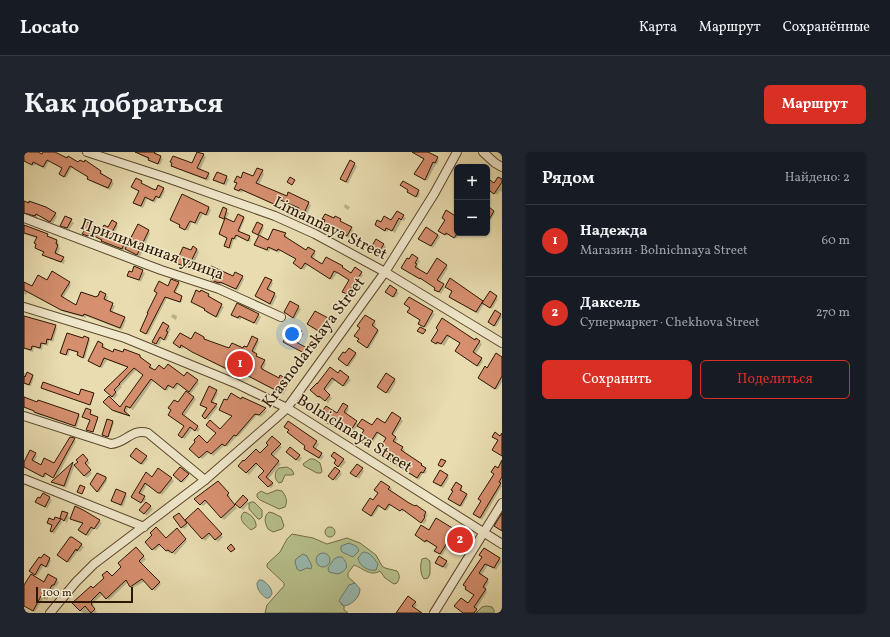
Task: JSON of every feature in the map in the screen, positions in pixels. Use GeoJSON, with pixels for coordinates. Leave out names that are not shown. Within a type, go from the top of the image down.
{"type":"FeatureCollection","features":[{"type":"Feature","properties":{"kind":"street","name":"Limannaya Street"},"geometry":{"type":"LineString","coordinates":[[88,152],[275,216],[315,234],[385,272],[502,343]]}},
{"type":"Feature","properties":{"kind":"street","name":"Krasnodarskaya Street"},"geometry":{"type":"LineString","coordinates":[[50,613],[88,569],[205,480],[287,408],[385,272],[434,194],[457,152]]}},
{"type":"Feature","properties":{"kind":"street"},"geometry":{"type":"LineString","coordinates":[[483,152],[502,167]]}},
{"type":"Feature","properties":{"kind":"street","name":"Прилиманная улица"},"geometry":{"type":"LineString","coordinates":[[24,218],[161,270],[219,289],[281,317]]}},
{"type":"Feature","properties":{"kind":"street","name":"Bolnichnaya Street"},"geometry":{"type":"LineString","coordinates":[[24,307],[125,338],[235,383],[287,408],[502,544]]}},
{"type":"Feature","properties":{"kind":"street"},"geometry":{"type":"LineString","coordinates":[[24,416],[111,444],[119,443],[136,432],[148,433],[205,480]]}},
{"type":"Feature","properties":{"kind":"street"},"geometry":{"type":"LineString","coordinates":[[24,479],[144,527]]}},
{"type":"Feature","properties":{"kind":"street"},"geometry":{"type":"LineString","coordinates":[[434,613],[502,503]]}},
{"type":"Feature","properties":{"kind":"green space"},"geometry":{"type":"Polygon","coordinates":[[[310,459],[314,459],[320,463],[321,473],[317,473],[304,466],[303,464],[310,459]]]}},
{"type":"Feature","properties":{"kind":"green space"},"geometry":{"type":"Polygon","coordinates":[[[287,467],[292,470],[294,474],[285,475],[282,482],[279,483],[275,478],[276,471],[279,468],[287,467]]]}},
{"type":"Feature","properties":{"kind":"green space"},"geometry":{"type":"Polygon","coordinates":[[[277,490],[282,491],[285,497],[285,507],[279,509],[257,497],[257,494],[261,491],[267,494],[277,490]]]}},
{"type":"Feature","properties":{"kind":"green space"},"geometry":{"type":"Polygon","coordinates":[[[254,502],[262,510],[262,517],[260,519],[258,519],[249,509],[249,503],[254,502]]]}},
{"type":"Feature","properties":{"kind":"green space"},"geometry":{"type":"Polygon","coordinates":[[[244,512],[251,515],[256,524],[256,527],[251,530],[244,524],[241,517],[244,512]]]}},
{"type":"Feature","properties":{"kind":"green space"},"geometry":{"type":"Polygon","coordinates":[[[269,512],[281,517],[284,526],[282,529],[273,532],[268,529],[265,520],[269,512]]]}},
{"type":"Feature","properties":{"kind":"green space"},"geometry":{"type":"Polygon","coordinates":[[[328,527],[332,527],[335,532],[332,537],[328,537],[325,534],[325,530],[328,527]]]}},
{"type":"Feature","properties":{"kind":"green space"},"geometry":{"type":"Polygon","coordinates":[[[292,534],[313,538],[327,544],[347,538],[360,543],[376,555],[382,566],[397,571],[399,574],[398,581],[394,584],[385,578],[380,571],[370,573],[354,565],[348,573],[348,577],[355,583],[352,584],[341,604],[344,606],[344,610],[348,613],[265,613],[267,605],[284,586],[284,583],[267,567],[267,564],[280,552],[287,539],[292,534]]]}},
{"type":"Feature","properties":{"kind":"green space"},"geometry":{"type":"Polygon","coordinates":[[[426,558],[430,561],[430,574],[428,578],[424,579],[421,572],[421,564],[422,559],[426,558]]]}},
{"type":"Feature","properties":{"kind":"green space"},"geometry":{"type":"Polygon","coordinates":[[[482,607],[492,607],[494,613],[476,613],[482,607]]]}},
{"type":"Feature","properties":{"kind":"water"},"geometry":{"type":"Polygon","coordinates":[[[349,543],[356,546],[359,550],[353,557],[342,552],[341,550],[341,546],[349,543]]]}},
{"type":"Feature","properties":{"kind":"water"},"geometry":{"type":"Polygon","coordinates":[[[363,552],[370,554],[378,564],[376,570],[367,569],[360,564],[358,558],[363,552]]]}},
{"type":"Feature","properties":{"kind":"water"},"geometry":{"type":"Polygon","coordinates":[[[323,553],[328,555],[330,560],[328,565],[323,567],[318,565],[316,560],[318,555],[323,553]]]}},
{"type":"Feature","properties":{"kind":"water"},"geometry":{"type":"Polygon","coordinates":[[[303,554],[307,556],[312,566],[311,569],[307,568],[300,571],[297,569],[295,562],[296,559],[303,554]]]}},
{"type":"Feature","properties":{"kind":"water"},"geometry":{"type":"Polygon","coordinates":[[[342,557],[346,562],[346,569],[338,574],[329,572],[328,568],[334,559],[342,557]]]}},
{"type":"Feature","properties":{"kind":"water"},"geometry":{"type":"Polygon","coordinates":[[[259,580],[264,581],[270,588],[272,594],[269,598],[266,598],[259,590],[257,583],[259,580]]]}},
{"type":"Feature","properties":{"kind":"water"},"geometry":{"type":"Polygon","coordinates":[[[355,583],[360,589],[359,595],[353,602],[344,606],[339,601],[349,585],[355,583]]]}},
{"type":"Feature","properties":{"kind":"building"},"geometry":{"type":"Polygon","coordinates":[[[24,152],[38,152],[42,154],[43,152],[55,152],[67,158],[68,156],[78,162],[80,160],[84,162],[85,160],[101,171],[100,173],[112,180],[108,188],[87,179],[88,177],[70,166],[64,177],[59,174],[62,168],[47,160],[43,167],[33,162],[32,165],[24,161],[24,152]]]}},
{"type":"Feature","properties":{"kind":"building"},"geometry":{"type":"Polygon","coordinates":[[[135,152],[155,152],[154,153],[161,156],[158,164],[135,152]]]}},
{"type":"Feature","properties":{"kind":"building"},"geometry":{"type":"Polygon","coordinates":[[[197,152],[204,154],[197,168],[209,173],[206,179],[171,166],[172,163],[170,162],[173,156],[192,163],[197,152]]]}},
{"type":"Feature","properties":{"kind":"building"},"geometry":{"type":"Polygon","coordinates":[[[412,152],[428,152],[438,157],[435,163],[433,162],[425,180],[414,174],[424,159],[412,152]]]}},
{"type":"Feature","properties":{"kind":"building"},"geometry":{"type":"Polygon","coordinates":[[[350,160],[355,163],[346,182],[340,179],[350,160]]]}},
{"type":"Feature","properties":{"kind":"building"},"geometry":{"type":"Polygon","coordinates":[[[257,168],[263,170],[256,183],[287,196],[288,192],[309,202],[303,216],[297,213],[299,208],[278,199],[276,205],[240,189],[239,191],[234,189],[237,183],[234,182],[237,176],[241,178],[243,172],[253,176],[257,168]]]}},
{"type":"Feature","properties":{"kind":"building"},"geometry":{"type":"Polygon","coordinates":[[[217,172],[227,176],[224,184],[213,180],[217,172]]]}},
{"type":"Feature","properties":{"kind":"building"},"geometry":{"type":"Polygon","coordinates":[[[290,177],[295,180],[292,185],[287,182],[290,177]]]}},
{"type":"Feature","properties":{"kind":"building"},"geometry":{"type":"Polygon","coordinates":[[[498,177],[502,179],[502,182],[494,194],[490,191],[490,180],[494,183],[498,177]]]}},
{"type":"Feature","properties":{"kind":"building"},"geometry":{"type":"Polygon","coordinates":[[[136,178],[142,181],[141,183],[153,189],[156,190],[158,185],[164,188],[159,198],[156,196],[153,201],[145,197],[141,206],[133,203],[139,191],[131,187],[136,178]]]}},
{"type":"Feature","properties":{"kind":"building"},"geometry":{"type":"Polygon","coordinates":[[[403,181],[419,190],[416,197],[407,192],[408,190],[400,185],[403,181]]]}},
{"type":"Feature","properties":{"kind":"building"},"geometry":{"type":"Polygon","coordinates":[[[182,194],[209,207],[206,215],[200,212],[195,223],[190,221],[185,230],[179,227],[180,225],[170,220],[182,194]]]}},
{"type":"Feature","properties":{"kind":"building"},"geometry":{"type":"Polygon","coordinates":[[[24,201],[29,203],[29,201],[46,207],[56,213],[50,222],[36,214],[35,216],[24,213],[24,201]]]}},
{"type":"Feature","properties":{"kind":"building"},"geometry":{"type":"Polygon","coordinates":[[[223,207],[227,209],[224,219],[219,217],[223,207]]]}},
{"type":"Feature","properties":{"kind":"building"},"geometry":{"type":"Polygon","coordinates":[[[490,208],[494,211],[490,218],[490,208]]]}},
{"type":"Feature","properties":{"kind":"building"},"geometry":{"type":"Polygon","coordinates":[[[446,210],[454,215],[454,236],[456,236],[454,238],[446,233],[445,235],[438,231],[445,220],[442,218],[446,210]]]}},
{"type":"Feature","properties":{"kind":"building"},"geometry":{"type":"Polygon","coordinates":[[[397,211],[404,215],[401,220],[399,218],[392,231],[386,228],[385,231],[375,225],[377,220],[381,222],[384,216],[391,220],[397,211]]]}},
{"type":"Feature","properties":{"kind":"building"},"geometry":{"type":"Polygon","coordinates":[[[238,214],[244,217],[238,231],[250,236],[248,241],[236,235],[234,239],[232,238],[229,248],[224,246],[227,238],[219,234],[225,218],[234,222],[238,214]]]}},
{"type":"Feature","properties":{"kind":"building"},"geometry":{"type":"Polygon","coordinates":[[[325,214],[334,218],[335,216],[341,219],[340,221],[352,227],[347,236],[323,224],[325,220],[322,219],[325,214]]]}},
{"type":"Feature","properties":{"kind":"building"},"geometry":{"type":"Polygon","coordinates":[[[65,216],[72,219],[67,228],[60,226],[65,216]]]}},
{"type":"Feature","properties":{"kind":"building"},"geometry":{"type":"Polygon","coordinates":[[[112,220],[117,223],[111,234],[114,235],[112,239],[124,244],[122,249],[101,241],[102,240],[90,234],[88,236],[82,234],[84,231],[82,229],[86,221],[101,230],[104,225],[108,227],[112,220]]]}},
{"type":"Feature","properties":{"kind":"building"},"geometry":{"type":"Polygon","coordinates":[[[257,222],[263,225],[258,235],[252,232],[257,222]]]}},
{"type":"Feature","properties":{"kind":"building"},"geometry":{"type":"Polygon","coordinates":[[[138,224],[149,230],[137,255],[125,249],[138,224]]]}},
{"type":"Feature","properties":{"kind":"building"},"geometry":{"type":"Polygon","coordinates":[[[24,225],[48,234],[47,236],[57,240],[56,244],[58,245],[55,253],[64,257],[61,262],[42,255],[44,252],[35,248],[36,244],[34,243],[37,237],[24,233],[24,225]]]}},
{"type":"Feature","properties":{"kind":"building"},"geometry":{"type":"Polygon","coordinates":[[[426,227],[438,235],[431,246],[418,239],[426,227]]]}},
{"type":"Feature","properties":{"kind":"building"},"geometry":{"type":"Polygon","coordinates":[[[273,229],[286,233],[284,236],[306,250],[308,247],[315,251],[311,257],[322,264],[326,257],[343,266],[342,267],[351,273],[355,267],[362,272],[347,294],[342,292],[349,280],[338,273],[334,271],[330,279],[305,263],[301,269],[293,263],[296,259],[278,249],[277,251],[268,247],[267,250],[254,245],[259,235],[268,240],[273,229]]]}},
{"type":"Feature","properties":{"kind":"building"},"geometry":{"type":"Polygon","coordinates":[[[376,239],[384,244],[378,253],[370,249],[376,239]]]}},
{"type":"Feature","properties":{"kind":"building"},"geometry":{"type":"Polygon","coordinates":[[[193,246],[197,249],[188,268],[176,263],[183,247],[191,250],[193,246]]]}},
{"type":"Feature","properties":{"kind":"building"},"geometry":{"type":"Polygon","coordinates":[[[412,254],[418,258],[415,263],[417,264],[415,267],[427,274],[437,258],[447,265],[437,280],[444,284],[439,292],[434,290],[435,288],[420,278],[401,268],[407,258],[409,259],[412,254]]]}},
{"type":"Feature","properties":{"kind":"building"},"geometry":{"type":"Polygon","coordinates":[[[134,266],[143,270],[139,280],[127,276],[129,271],[132,272],[134,266]]]}},
{"type":"Feature","properties":{"kind":"building"},"geometry":{"type":"Polygon","coordinates":[[[211,266],[233,276],[235,272],[243,276],[236,289],[211,280],[212,276],[207,273],[211,266]]]}},
{"type":"Feature","properties":{"kind":"building"},"geometry":{"type":"Polygon","coordinates":[[[52,271],[70,282],[61,296],[76,305],[81,292],[96,297],[100,291],[106,294],[104,299],[113,303],[110,311],[125,317],[120,328],[84,314],[83,316],[61,310],[24,290],[24,282],[32,286],[38,275],[47,280],[52,271]]]}},
{"type":"Feature","properties":{"kind":"building"},"geometry":{"type":"Polygon","coordinates":[[[265,277],[272,280],[267,289],[275,293],[270,304],[255,296],[265,277]]]}},
{"type":"Feature","properties":{"kind":"building"},"geometry":{"type":"Polygon","coordinates":[[[450,278],[483,301],[476,312],[449,297],[452,291],[445,287],[450,278]]]}},
{"type":"Feature","properties":{"kind":"building"},"geometry":{"type":"Polygon","coordinates":[[[171,279],[179,282],[174,292],[182,296],[180,302],[165,297],[146,334],[140,331],[157,293],[154,291],[159,281],[168,286],[171,279]]]}},
{"type":"Feature","properties":{"kind":"building"},"geometry":{"type":"Polygon","coordinates":[[[390,285],[397,290],[393,297],[385,292],[390,285]]]}},
{"type":"Feature","properties":{"kind":"building"},"geometry":{"type":"Polygon","coordinates":[[[196,290],[200,292],[201,290],[209,294],[208,296],[222,304],[216,317],[204,310],[205,309],[191,302],[196,290]]]}},
{"type":"Feature","properties":{"kind":"building"},"geometry":{"type":"Polygon","coordinates":[[[490,291],[497,296],[490,308],[482,303],[490,291]]]}},
{"type":"Feature","properties":{"kind":"building"},"geometry":{"type":"Polygon","coordinates":[[[409,297],[433,311],[424,327],[418,324],[420,320],[407,312],[410,308],[404,304],[409,297]]]}},
{"type":"Feature","properties":{"kind":"building"},"geometry":{"type":"Polygon","coordinates":[[[290,301],[299,306],[293,318],[284,312],[290,301]]]}},
{"type":"Feature","properties":{"kind":"building"},"geometry":{"type":"Polygon","coordinates":[[[237,303],[259,314],[254,323],[239,316],[238,318],[231,315],[237,303]]]}},
{"type":"Feature","properties":{"kind":"building"},"geometry":{"type":"Polygon","coordinates":[[[495,310],[501,314],[494,326],[488,322],[495,310]]]}},
{"type":"Feature","properties":{"kind":"building"},"geometry":{"type":"Polygon","coordinates":[[[315,311],[328,318],[320,332],[307,324],[315,311]]]}},
{"type":"Feature","properties":{"kind":"building"},"geometry":{"type":"Polygon","coordinates":[[[365,315],[375,321],[372,325],[378,330],[367,348],[357,341],[359,339],[354,336],[360,328],[357,326],[365,315]]]}},
{"type":"Feature","properties":{"kind":"building"},"geometry":{"type":"Polygon","coordinates":[[[24,316],[56,325],[51,340],[47,339],[46,344],[41,343],[40,348],[32,346],[31,350],[24,348],[24,316]]]}},
{"type":"Feature","properties":{"kind":"building"},"geometry":{"type":"Polygon","coordinates":[[[442,318],[475,340],[476,338],[480,341],[473,352],[482,358],[477,366],[455,351],[460,343],[447,335],[441,344],[437,342],[436,344],[431,341],[438,330],[436,328],[442,318]]]}},
{"type":"Feature","properties":{"kind":"building"},"geometry":{"type":"Polygon","coordinates":[[[163,322],[169,326],[166,331],[168,332],[164,340],[160,337],[156,344],[152,342],[163,322]]]}},
{"type":"Feature","properties":{"kind":"building"},"geometry":{"type":"Polygon","coordinates":[[[292,325],[302,331],[296,342],[307,348],[304,353],[283,342],[292,325]]]}},
{"type":"Feature","properties":{"kind":"building"},"geometry":{"type":"Polygon","coordinates":[[[420,327],[426,330],[423,334],[417,331],[420,327]]]}},
{"type":"Feature","properties":{"kind":"building"},"geometry":{"type":"Polygon","coordinates":[[[195,332],[204,337],[204,339],[229,348],[232,343],[243,348],[244,346],[247,347],[252,336],[258,339],[252,351],[257,354],[256,356],[265,360],[261,367],[262,369],[279,378],[280,375],[288,380],[281,393],[229,366],[227,369],[181,345],[180,348],[173,343],[180,333],[191,339],[195,332]]]}},
{"type":"Feature","properties":{"kind":"building"},"geometry":{"type":"Polygon","coordinates":[[[67,333],[83,338],[84,336],[89,338],[83,358],[77,355],[78,352],[68,349],[66,355],[60,353],[67,333]]]}},
{"type":"Feature","properties":{"kind":"building"},"geometry":{"type":"Polygon","coordinates":[[[98,341],[103,344],[102,347],[113,352],[114,349],[123,352],[124,349],[140,355],[140,357],[151,365],[149,367],[155,370],[159,365],[164,369],[168,364],[184,376],[187,372],[198,380],[189,392],[177,383],[173,388],[168,385],[165,390],[151,379],[130,408],[126,406],[124,411],[130,416],[112,410],[103,402],[109,396],[120,407],[143,375],[134,368],[114,390],[116,392],[112,397],[104,390],[128,367],[104,358],[100,367],[88,361],[98,341]]]}},
{"type":"Feature","properties":{"kind":"building"},"geometry":{"type":"Polygon","coordinates":[[[349,348],[356,353],[347,366],[338,359],[343,352],[345,353],[349,348]]]}},
{"type":"Feature","properties":{"kind":"building"},"geometry":{"type":"Polygon","coordinates":[[[496,353],[502,357],[502,376],[495,389],[478,378],[485,366],[487,368],[496,353]]]}},
{"type":"Feature","properties":{"kind":"building"},"geometry":{"type":"Polygon","coordinates":[[[330,367],[338,373],[340,370],[349,377],[343,386],[332,378],[324,389],[330,395],[325,401],[310,390],[317,384],[330,367]]]}},
{"type":"Feature","properties":{"kind":"building"},"geometry":{"type":"Polygon","coordinates":[[[27,372],[33,375],[29,385],[24,383],[24,376],[25,377],[27,372]]]}},
{"type":"Feature","properties":{"kind":"building"},"geometry":{"type":"Polygon","coordinates":[[[386,373],[395,379],[386,393],[377,387],[386,373]]]}},
{"type":"Feature","properties":{"kind":"building"},"geometry":{"type":"Polygon","coordinates":[[[43,382],[79,395],[81,389],[94,393],[90,405],[41,388],[43,382]]]}},
{"type":"Feature","properties":{"kind":"building"},"geometry":{"type":"Polygon","coordinates":[[[209,386],[217,390],[211,402],[217,404],[205,419],[202,416],[207,408],[200,405],[209,386]]]}},
{"type":"Feature","properties":{"kind":"building"},"geometry":{"type":"Polygon","coordinates":[[[186,391],[194,397],[182,414],[198,426],[195,431],[190,427],[182,438],[178,435],[184,426],[168,415],[171,410],[168,408],[174,400],[178,402],[186,391]]]}},
{"type":"Feature","properties":{"kind":"building"},"geometry":{"type":"Polygon","coordinates":[[[231,393],[241,399],[242,397],[266,408],[259,415],[255,414],[225,446],[222,444],[211,454],[207,451],[199,458],[189,449],[199,435],[207,443],[216,433],[206,425],[210,420],[220,429],[232,416],[219,410],[224,399],[227,400],[231,393]]]}},
{"type":"Feature","properties":{"kind":"building"},"geometry":{"type":"Polygon","coordinates":[[[24,397],[37,402],[38,400],[79,414],[75,426],[24,407],[24,397]]]}},
{"type":"Feature","properties":{"kind":"building"},"geometry":{"type":"Polygon","coordinates":[[[343,403],[348,406],[344,412],[357,421],[349,433],[337,426],[335,428],[320,418],[325,411],[323,410],[326,406],[337,413],[343,403]]]}},
{"type":"Feature","properties":{"kind":"building"},"geometry":{"type":"Polygon","coordinates":[[[86,408],[91,410],[90,414],[98,417],[93,432],[86,430],[90,420],[82,417],[86,408]]]}},
{"type":"Feature","properties":{"kind":"building"},"geometry":{"type":"Polygon","coordinates":[[[392,412],[401,418],[392,434],[396,437],[393,441],[403,447],[401,450],[426,468],[417,478],[377,453],[386,438],[377,432],[368,446],[358,440],[364,430],[357,426],[362,419],[372,425],[377,418],[385,423],[392,412]]]}},
{"type":"Feature","properties":{"kind":"building"},"geometry":{"type":"Polygon","coordinates":[[[107,419],[113,421],[108,437],[102,435],[107,419]]]}},
{"type":"Feature","properties":{"kind":"building"},"geometry":{"type":"Polygon","coordinates":[[[288,421],[317,441],[313,447],[322,453],[319,458],[304,449],[305,446],[287,432],[289,430],[284,427],[288,421]]]}},
{"type":"Feature","properties":{"kind":"building"},"geometry":{"type":"Polygon","coordinates":[[[495,432],[500,436],[502,433],[502,456],[492,450],[498,440],[492,437],[495,432]]]}},
{"type":"Feature","properties":{"kind":"building"},"geometry":{"type":"Polygon","coordinates":[[[272,436],[281,444],[271,454],[279,461],[266,477],[273,483],[268,487],[258,477],[264,471],[256,463],[246,473],[238,466],[256,449],[260,453],[268,445],[266,443],[272,436]]]}},
{"type":"Feature","properties":{"kind":"building"},"geometry":{"type":"Polygon","coordinates":[[[70,437],[75,438],[53,478],[45,473],[43,477],[24,467],[24,462],[30,450],[36,453],[32,460],[41,465],[44,458],[54,463],[70,437]]]}},
{"type":"Feature","properties":{"kind":"building"},"geometry":{"type":"Polygon","coordinates":[[[290,447],[300,455],[296,460],[286,452],[290,447]]]}},
{"type":"Feature","properties":{"kind":"building"},"geometry":{"type":"Polygon","coordinates":[[[136,448],[147,456],[141,464],[130,456],[136,448]]]}},
{"type":"Feature","properties":{"kind":"building"},"geometry":{"type":"Polygon","coordinates":[[[334,452],[344,459],[338,467],[334,463],[336,460],[331,456],[334,452]]]}},
{"type":"Feature","properties":{"kind":"building"},"geometry":{"type":"Polygon","coordinates":[[[83,454],[88,460],[85,463],[91,470],[84,476],[74,465],[78,462],[76,460],[83,454]]]}},
{"type":"Feature","properties":{"kind":"building"},"geometry":{"type":"Polygon","coordinates":[[[441,459],[446,461],[442,467],[438,465],[441,459]]]}},
{"type":"Feature","properties":{"kind":"building"},"geometry":{"type":"Polygon","coordinates":[[[502,460],[502,477],[499,482],[501,483],[480,518],[473,514],[481,501],[478,499],[494,474],[491,472],[495,466],[498,468],[502,460]]]}},
{"type":"Feature","properties":{"kind":"building"},"geometry":{"type":"Polygon","coordinates":[[[73,462],[64,486],[51,482],[73,462]]]}},
{"type":"Feature","properties":{"kind":"building"},"geometry":{"type":"Polygon","coordinates":[[[357,464],[363,468],[356,477],[350,473],[357,464]]]}},
{"type":"Feature","properties":{"kind":"building"},"geometry":{"type":"Polygon","coordinates":[[[180,467],[189,474],[181,482],[173,475],[180,467]]]}},
{"type":"Feature","properties":{"kind":"building"},"geometry":{"type":"Polygon","coordinates":[[[335,467],[340,471],[333,480],[328,476],[335,467]]]}},
{"type":"Feature","properties":{"kind":"building"},"geometry":{"type":"Polygon","coordinates":[[[158,468],[172,478],[160,493],[145,483],[139,493],[145,496],[141,503],[131,497],[146,472],[152,477],[158,468]]]}},
{"type":"Feature","properties":{"kind":"building"},"geometry":{"type":"Polygon","coordinates":[[[440,470],[448,475],[441,486],[433,482],[440,470]]]}},
{"type":"Feature","properties":{"kind":"building"},"geometry":{"type":"Polygon","coordinates":[[[97,473],[106,477],[106,479],[97,492],[90,484],[97,473]]]}},
{"type":"Feature","properties":{"kind":"building"},"geometry":{"type":"Polygon","coordinates":[[[218,481],[229,493],[227,495],[235,505],[221,518],[205,500],[200,505],[194,499],[218,481]]]}},
{"type":"Feature","properties":{"kind":"building"},"geometry":{"type":"Polygon","coordinates":[[[381,481],[390,487],[388,489],[426,512],[421,523],[402,509],[400,511],[389,504],[385,510],[378,505],[371,516],[362,510],[370,498],[373,500],[378,493],[374,490],[381,481]]]}},
{"type":"Feature","properties":{"kind":"building"},"geometry":{"type":"Polygon","coordinates":[[[456,482],[462,486],[460,490],[467,494],[460,506],[448,499],[456,482]]]}},
{"type":"Feature","properties":{"kind":"building"},"geometry":{"type":"Polygon","coordinates":[[[80,485],[85,487],[82,494],[77,492],[80,485]]]}},
{"type":"Feature","properties":{"kind":"building"},"geometry":{"type":"Polygon","coordinates":[[[116,489],[126,493],[121,505],[111,501],[116,489]]]}},
{"type":"Feature","properties":{"kind":"building"},"geometry":{"type":"Polygon","coordinates":[[[43,493],[50,497],[45,507],[35,502],[43,493]]]}},
{"type":"Feature","properties":{"kind":"building"},"geometry":{"type":"Polygon","coordinates":[[[243,495],[248,500],[240,508],[235,504],[243,495]]]}},
{"type":"Feature","properties":{"kind":"building"},"geometry":{"type":"Polygon","coordinates":[[[146,502],[151,506],[144,514],[139,510],[146,502]]]}},
{"type":"Feature","properties":{"kind":"building"},"geometry":{"type":"Polygon","coordinates":[[[75,506],[100,520],[94,529],[91,527],[86,535],[78,530],[83,523],[70,519],[75,506]]]}},
{"type":"Feature","properties":{"kind":"building"},"geometry":{"type":"Polygon","coordinates":[[[198,508],[222,534],[215,540],[209,533],[202,539],[185,520],[198,508]]]}},
{"type":"Feature","properties":{"kind":"building"},"geometry":{"type":"Polygon","coordinates":[[[62,511],[68,513],[64,521],[60,518],[62,511]]]}},
{"type":"Feature","properties":{"kind":"building"},"geometry":{"type":"Polygon","coordinates":[[[179,513],[187,523],[181,528],[173,517],[179,513]]]}},
{"type":"Feature","properties":{"kind":"building"},"geometry":{"type":"Polygon","coordinates":[[[502,513],[502,531],[494,526],[502,513]]]}},
{"type":"Feature","properties":{"kind":"building"},"geometry":{"type":"Polygon","coordinates":[[[55,517],[61,519],[52,532],[50,531],[52,525],[47,523],[49,518],[54,520],[55,517]]]}},
{"type":"Feature","properties":{"kind":"building"},"geometry":{"type":"Polygon","coordinates":[[[436,518],[454,529],[452,532],[466,540],[463,545],[450,538],[440,554],[434,551],[437,547],[426,540],[425,542],[415,535],[421,525],[429,530],[436,518]]]}},
{"type":"Feature","properties":{"kind":"building"},"geometry":{"type":"Polygon","coordinates":[[[156,527],[166,538],[177,528],[186,539],[172,553],[168,550],[166,551],[159,544],[152,550],[145,542],[152,535],[150,533],[156,527]]]}},
{"type":"Feature","properties":{"kind":"building"},"geometry":{"type":"Polygon","coordinates":[[[70,537],[82,544],[77,551],[76,549],[67,562],[57,555],[70,537]]]}},
{"type":"Feature","properties":{"kind":"building"},"geometry":{"type":"Polygon","coordinates":[[[231,544],[235,549],[231,552],[227,548],[231,544]]]}},
{"type":"Feature","properties":{"kind":"building"},"geometry":{"type":"Polygon","coordinates":[[[136,547],[144,556],[139,561],[160,582],[152,590],[142,579],[130,587],[126,580],[106,599],[100,592],[91,601],[93,602],[91,604],[95,609],[91,613],[85,606],[80,611],[72,603],[91,586],[93,588],[104,578],[102,575],[107,571],[112,576],[121,567],[118,563],[136,547]]]}},
{"type":"Feature","properties":{"kind":"building"},"geometry":{"type":"Polygon","coordinates":[[[484,548],[500,558],[494,568],[485,564],[479,573],[488,579],[483,587],[486,589],[474,607],[477,609],[474,613],[463,613],[454,606],[461,598],[468,603],[474,595],[465,589],[466,587],[463,585],[482,557],[479,555],[484,548]]]}},
{"type":"Feature","properties":{"kind":"building"},"geometry":{"type":"Polygon","coordinates":[[[44,554],[50,558],[46,567],[41,564],[35,575],[29,571],[39,557],[41,558],[44,554]]]}},
{"type":"Feature","properties":{"kind":"building"},"geometry":{"type":"Polygon","coordinates":[[[439,556],[447,561],[443,567],[435,563],[439,556]]]}},
{"type":"Feature","properties":{"kind":"building"},"geometry":{"type":"Polygon","coordinates":[[[31,574],[44,582],[48,574],[57,579],[45,598],[41,596],[33,611],[24,606],[24,585],[31,574]]]}},
{"type":"Feature","properties":{"kind":"building"},"geometry":{"type":"Polygon","coordinates":[[[408,596],[416,602],[412,606],[422,613],[396,613],[408,596]]]}},
{"type":"Feature","properties":{"kind":"place","name":"Надежда"},"geometry":{"type":"Point","coordinates":[240,364]}},
{"type":"Feature","properties":{"kind":"place","name":"Даксель"},"geometry":{"type":"Point","coordinates":[460,540]}}]}
